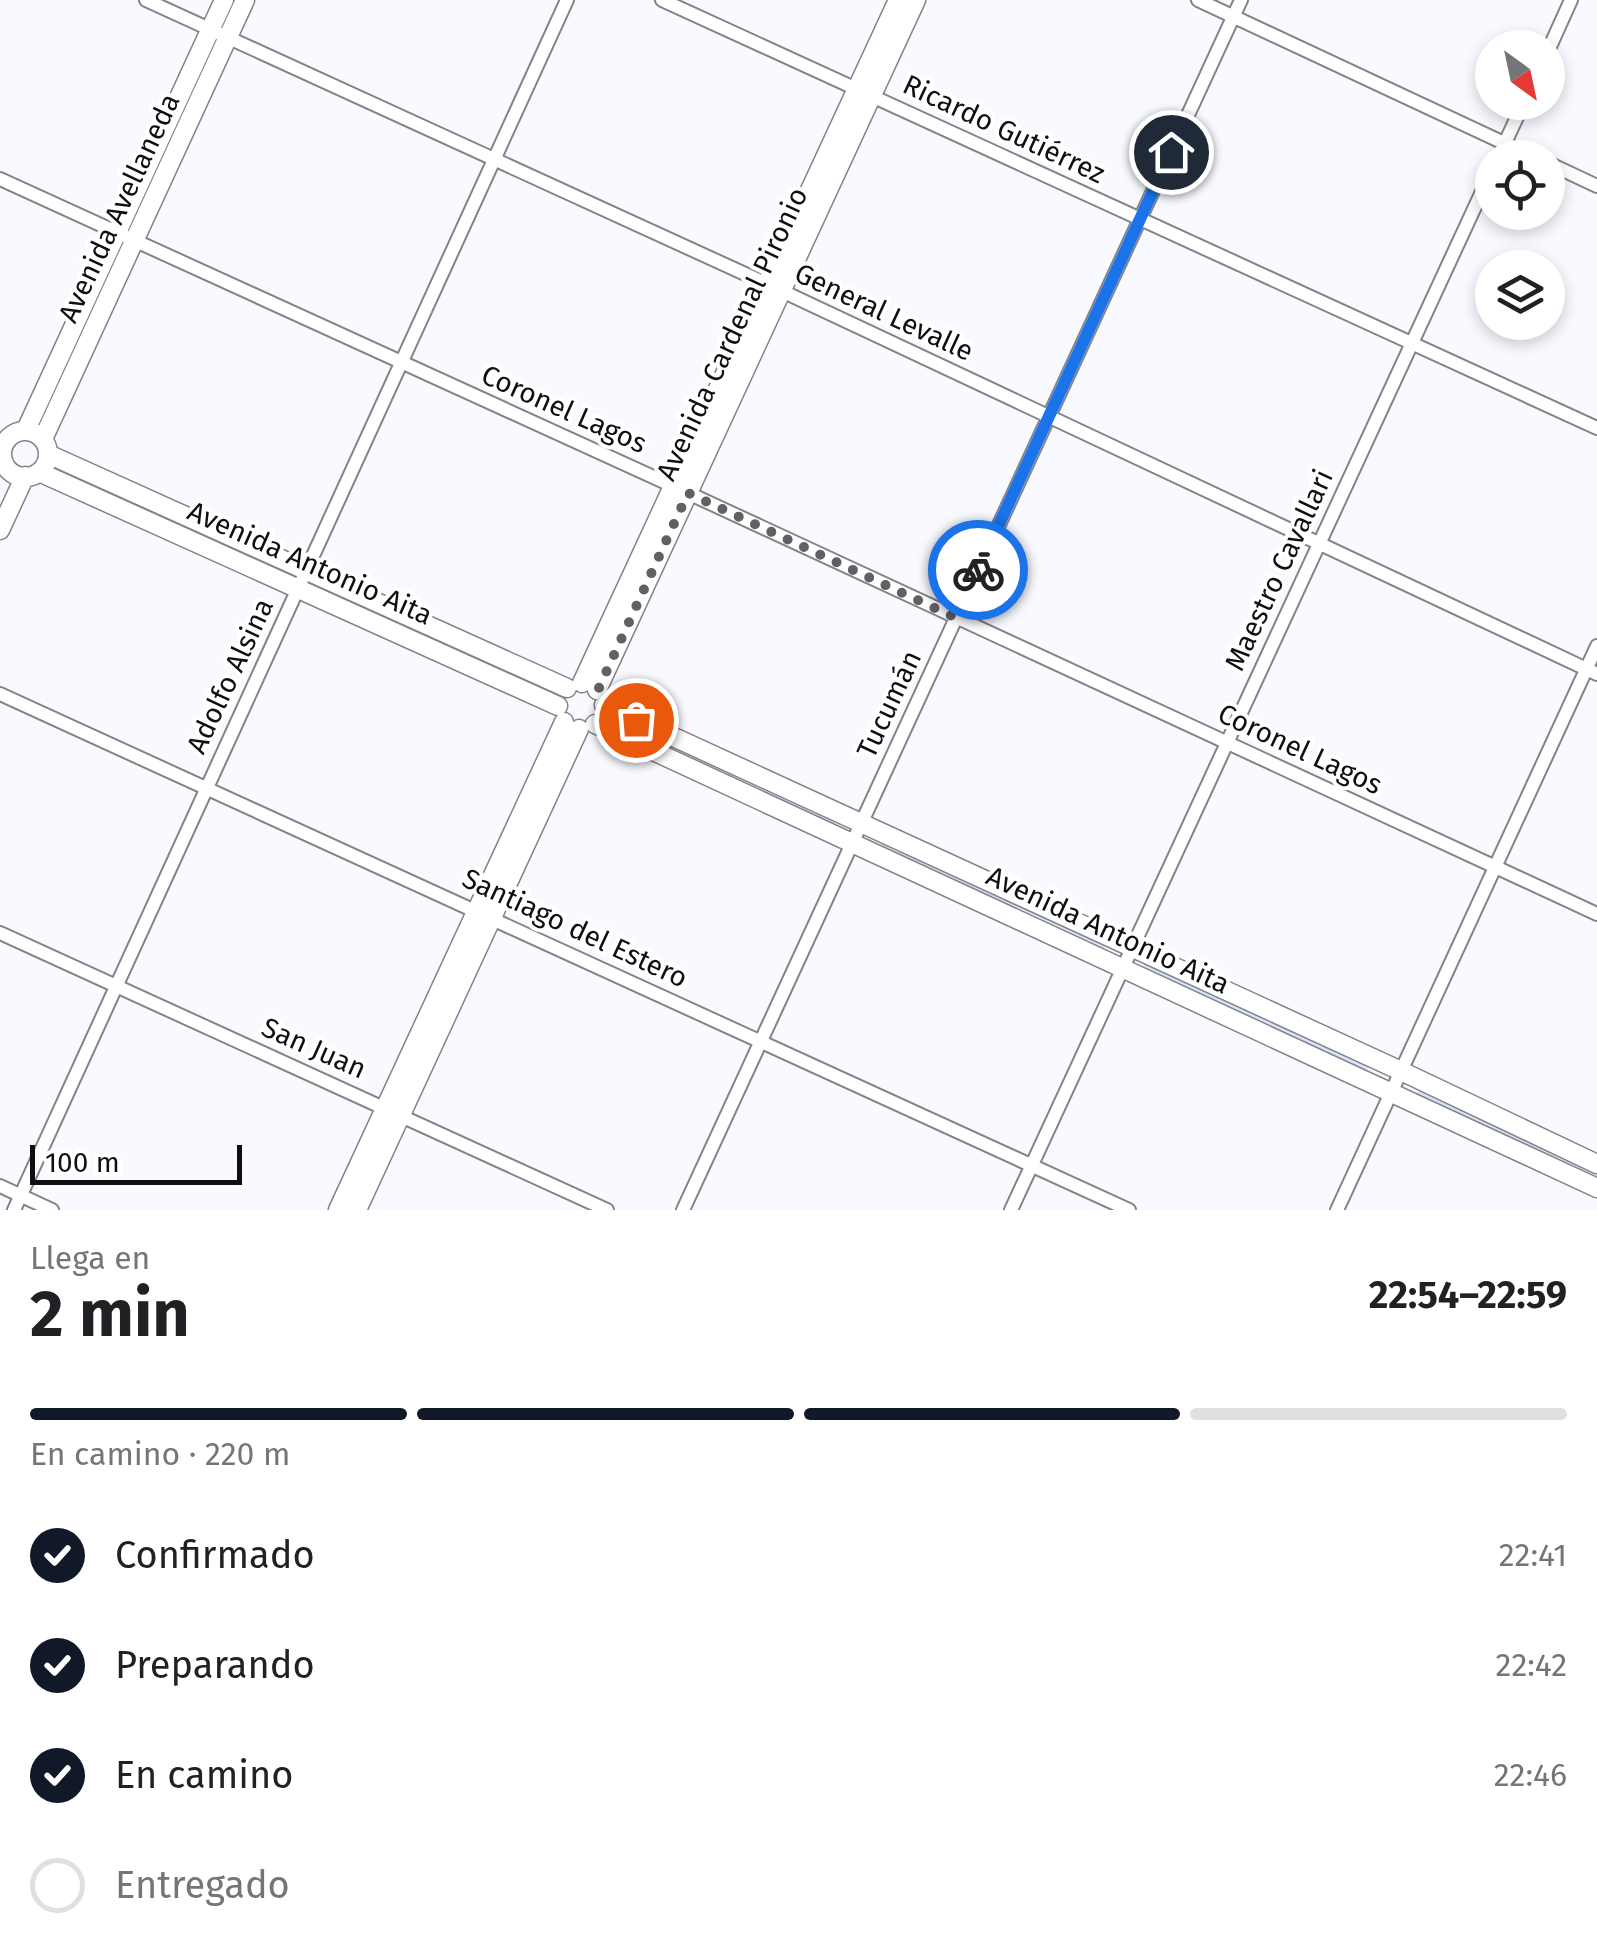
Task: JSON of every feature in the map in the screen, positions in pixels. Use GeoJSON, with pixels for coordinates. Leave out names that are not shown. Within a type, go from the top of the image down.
{"type":"FeatureCollection","features":[{"type":"Feature","properties":{"kind":"main road","name":"Avenida Avellaneda"},"geometry":{"type":"LineString","coordinates":[[124,238],[224,0]]}},
{"type":"Feature","properties":{"kind":"main road","name":"Avenida Avellaneda"},"geometry":{"type":"LineString","coordinates":[[25,438],[245,0]]}},
{"type":"Feature","properties":{"kind":"main road","name":"Avenida Cardenal Pironio"},"geometry":{"type":"LineString","coordinates":[[865,92],[898,0]]}},
{"type":"Feature","properties":{"kind":"main road","name":"Avenida Cardenal Pironio"},"geometry":{"type":"LineString","coordinates":[[587,692],[865,92],[916,0]]}},
{"type":"Feature","properties":{"kind":"main road"},"geometry":{"type":"LineString","coordinates":[[0,530],[12,469],[25,438]]}},
{"type":"Feature","properties":{"kind":"main road"},"geometry":{"type":"LineString","coordinates":[[12,469],[25,438]]}},
{"type":"Feature","properties":{"kind":"main road","name":"Avenida Antonio Aita"},"geometry":{"type":"LineString","coordinates":[[25,438],[587,692],[1597,1164]]}},
{"type":"Feature","properties":{"kind":"main road","name":"Avenida Antonio Aita"},"geometry":{"type":"LineString","coordinates":[[12,469],[299,587],[574,720],[852,842],[1597,1188]]}},
{"type":"Feature","properties":{"kind":"main road"},"geometry":{"type":"LineString","coordinates":[[338,1210],[393,1111],[485,913],[574,720],[587,692],[603,714],[574,720]]}},
{"type":"Feature","properties":{"kind":"main road"},"geometry":{"type":"LineString","coordinates":[[357,1210],[393,1111]]}},
{"type":"Feature","properties":{"kind":"street","name":"General Levalle"},"geometry":{"type":"LineString","coordinates":[[146,0],[495,158],[1592,672]]}},
{"type":"Feature","properties":{"kind":"street","name":"Adolfo Alsina"},"geometry":{"type":"LineString","coordinates":[[14,1210],[567,0]]}},
{"type":"Feature","properties":{"kind":"street","name":"Ricardo Gutiérrez"},"geometry":{"type":"LineString","coordinates":[[662,0],[1597,428]]}},
{"type":"Feature","properties":{"kind":"street"},"geometry":{"type":"LineString","coordinates":[[1198,0],[1499,140]]}},
{"type":"Feature","properties":{"kind":"street","name":"Tucumán"},"geometry":{"type":"LineString","coordinates":[[683,1210],[1241,0]]}},
{"type":"Feature","properties":{"kind":"street"},"geometry":{"type":"LineString","coordinates":[[1557,30],[1571,0]]}},
{"type":"Feature","properties":{"kind":"street"},"geometry":{"type":"LineString","coordinates":[[1565,171],[1597,186]]}},
{"type":"Feature","properties":{"kind":"street","name":"Coronel Lagos"},"geometry":{"type":"LineString","coordinates":[[0,179],[1597,914]]}},
{"type":"Feature","properties":{"kind":"street","name":"Maestro Cavallari"},"geometry":{"type":"LineString","coordinates":[[1010,1210],[1475,207]]}},
{"type":"Feature","properties":{"kind":"street"},"geometry":{"type":"LineString","coordinates":[[1337,1210],[1496,866],[1592,672],[1597,646]]}},
{"type":"Feature","properties":{"kind":"street","name":"Santiago del Estero"},"geometry":{"type":"LineString","coordinates":[[0,694],[1129,1210]]}},
{"type":"Feature","properties":{"kind":"street","name":"San Juan"},"geometry":{"type":"LineString","coordinates":[[0,932],[607,1210]]}},
{"type":"Feature","properties":{"kind":"street"},"geometry":{"type":"LineString","coordinates":[[0,1186],[52,1210]]}},
{"type":"Feature","properties":{"kind":"shaded area"},"geometry":{"type":"Polygon","coordinates":[[[57,464],[285,568],[282,575],[54,471],[57,464]]]}},
{"type":"Feature","properties":{"kind":"shaded area"},"geometry":{"type":"Polygon","coordinates":[[[326,586],[554,689],[551,696],[323,593],[326,586]]]}},
{"type":"Feature","properties":{"kind":"shaded area"},"geometry":{"type":"Polygon","coordinates":[[[612,715],[836,819],[833,825],[609,722],[612,715]]]}},
{"type":"Feature","properties":{"kind":"shaded area"},"geometry":{"type":"Polygon","coordinates":[[[883,841],[1106,944],[1103,951],[880,848],[883,841]]]}},
{"type":"Feature","properties":{"kind":"shaded area"},"geometry":{"type":"Polygon","coordinates":[[[1146,961],[1369,1065],[1366,1071],[1143,968],[1146,961]]]}},
{"type":"Feature","properties":{"kind":"shaded area"},"geometry":{"type":"Polygon","coordinates":[[[1419,1088],[1597,1170],[1597,1178],[1416,1094],[1419,1088]]]}},
{"type":"Feature","properties":{"kind":"way so far"},"geometry":{"type":"LineString","coordinates":[[636,720],[604,705],[598,690],[688,493],[956,618],[978,570]]}},
{"type":"Feature","properties":{"kind":"route"},"geometry":{"type":"LineString","coordinates":[[978,570],[1171,152]]}}]}
